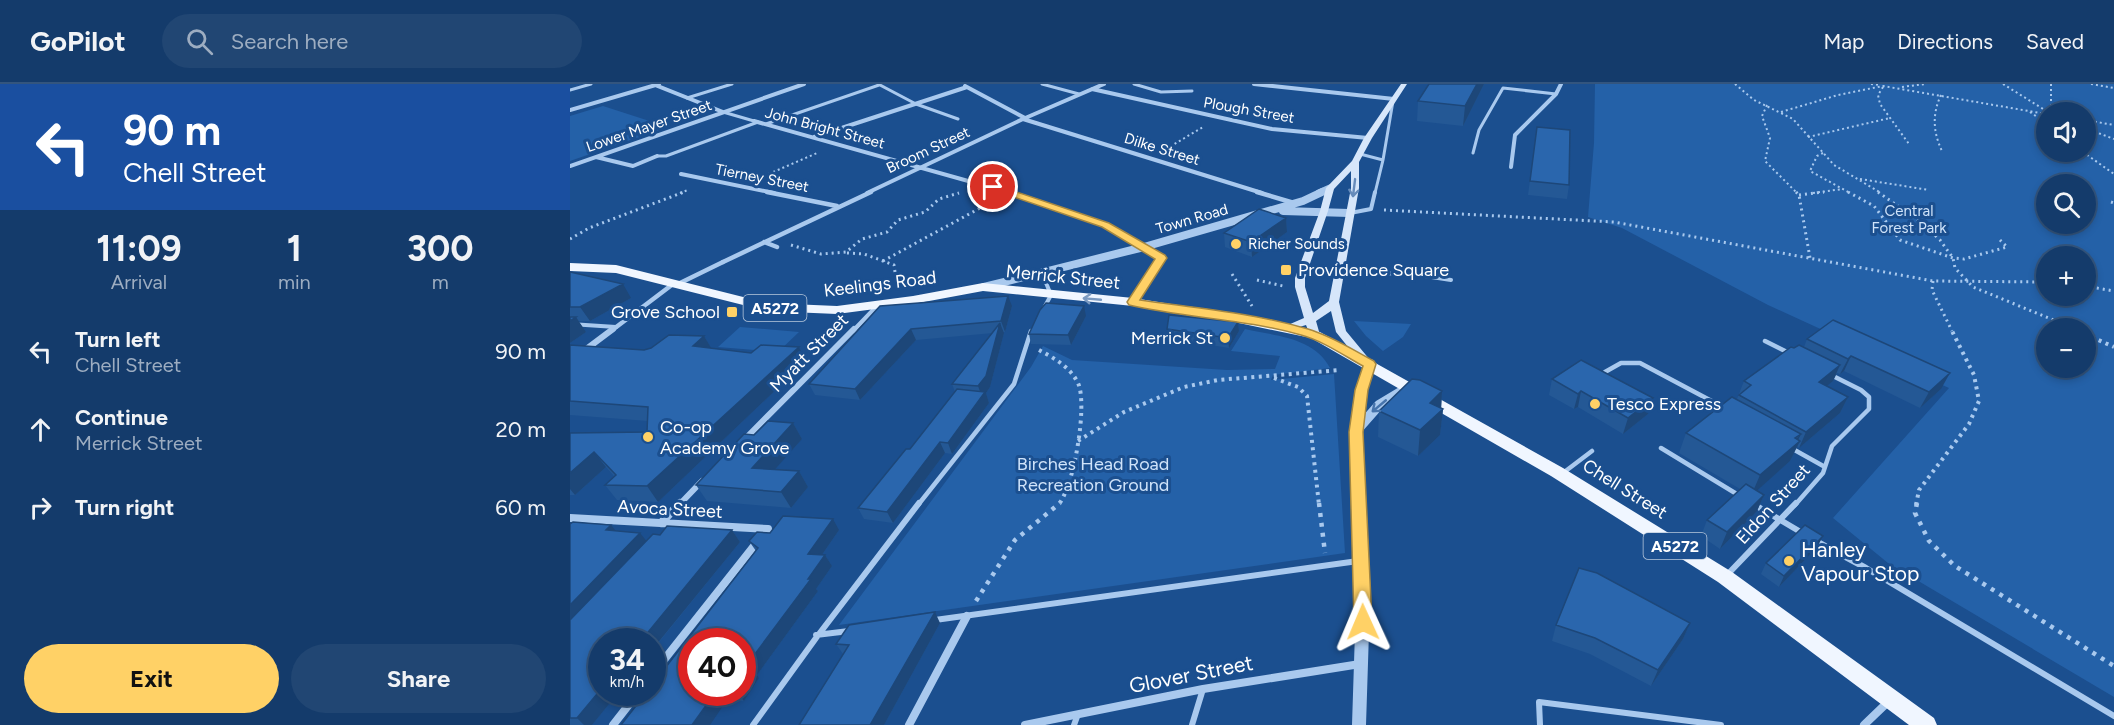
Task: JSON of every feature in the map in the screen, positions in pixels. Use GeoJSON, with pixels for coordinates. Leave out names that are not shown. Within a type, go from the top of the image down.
{"type":"FeatureCollection","features":[{"type":"Feature","properties":{"kind":"main road","name":"Town Road"},"geometry":{"type":"LineString","coordinates":[[1330,188],[1357,158],[1404,84]]}},
{"type":"Feature","properties":{"kind":"main road"},"geometry":{"type":"LineString","coordinates":[[1357,158],[1355,188],[1334,302],[1341,332],[1367,362]]}},
{"type":"Feature","properties":{"kind":"main road"},"geometry":{"type":"LineString","coordinates":[[1313,328],[1300,287],[1300,278],[1330,188]]}},
{"type":"Feature","properties":{"kind":"main road","name":"Keelings Road"},"geometry":{"type":"LineString","coordinates":[[570,267],[616,269],[767,307],[837,310],[898,303],[983,287]]}},
{"type":"Feature","properties":{"kind":"main road","name":"Merrick Street"},"geometry":{"type":"LineString","coordinates":[[983,287],[1133,302],[1286,328],[1313,328]]}},
{"type":"Feature","properties":{"kind":"main road"},"geometry":{"type":"LineString","coordinates":[[1313,328],[1334,302]]}},
{"type":"Feature","properties":{"kind":"main road","name":"Chell Street"},"geometry":{"type":"LineString","coordinates":[[1313,328],[1409,387],[1561,474],[1725,577],[1926,725]]}},
{"type":"Feature","properties":{"kind":"street"},"geometry":{"type":"LineString","coordinates":[[570,110],[655,84],[723,112]]}},
{"type":"Feature","properties":{"kind":"street","name":"Lower Mayer Street"},"geometry":{"type":"LineString","coordinates":[[570,166],[804,84]]}},
{"type":"Feature","properties":{"kind":"street","name":"Dilke Street"},"geometry":{"type":"LineString","coordinates":[[962,84],[1024,118],[1294,203]]}},
{"type":"Feature","properties":{"kind":"street","name":"Broom Street"},"geometry":{"type":"LineString","coordinates":[[675,284],[1024,118],[1104,84]]}},
{"type":"Feature","properties":{"kind":"street"},"geometry":{"type":"LineString","coordinates":[[1254,84],[1394,99]]}},
{"type":"Feature","properties":{"kind":"street"},"geometry":{"type":"LineString","coordinates":[[1511,167],[1515,135],[1556,94],[1561,84]]}},
{"type":"Feature","properties":{"kind":"street"},"geometry":{"type":"LineString","coordinates":[[813,137],[967,87]]}},
{"type":"Feature","properties":{"kind":"street","name":"Plough Street"},"geometry":{"type":"LineString","coordinates":[[1092,88],[1272,129],[1368,138]]}},
{"type":"Feature","properties":{"kind":"street","name":"John Bright Street"},"geometry":{"type":"LineString","coordinates":[[723,112],[1010,192],[1105,225],[1144,247]]}},
{"type":"Feature","properties":{"kind":"street"},"geometry":{"type":"LineString","coordinates":[[596,157],[633,166],[657,156]]}},
{"type":"Feature","properties":{"kind":"street","name":"Tierney Street"},"geometry":{"type":"LineString","coordinates":[[681,174],[837,206]]}},
{"type":"Feature","properties":{"kind":"street","name":"Town Road"},"geometry":{"type":"LineString","coordinates":[[983,287],[1144,247],[1294,203],[1330,188]]}},
{"type":"Feature","properties":{"kind":"street","name":"Town Road"},"geometry":{"type":"LineString","coordinates":[[1268,211],[1349,213]]}},
{"type":"Feature","properties":{"kind":"street"},"geometry":{"type":"LineString","coordinates":[[765,242],[777,247]]}},
{"type":"Feature","properties":{"kind":"street"},"geometry":{"type":"LineString","coordinates":[[579,354],[675,284]]}},
{"type":"Feature","properties":{"kind":"street","name":"Myatt Street"},"geometry":{"type":"LineString","coordinates":[[734,449],[877,306]]}},
{"type":"Feature","properties":{"kind":"street"},"geometry":{"type":"LineString","coordinates":[[1359,725],[1363,663],[1362,560],[1356,432],[1367,362]]}},
{"type":"Feature","properties":{"kind":"street"},"geometry":{"type":"LineString","coordinates":[[1356,432],[1379,405],[1409,387]]}},
{"type":"Feature","properties":{"kind":"street"},"geometry":{"type":"LineString","coordinates":[[661,523],[710,474]]}},
{"type":"Feature","properties":{"kind":"street","name":"Avoca Street"},"geometry":{"type":"LineString","coordinates":[[571,520],[768,529],[666,657]]}},
{"type":"Feature","properties":{"kind":"street"},"geometry":{"type":"LineString","coordinates":[[909,725],[967,616]]}},
{"type":"Feature","properties":{"kind":"street","name":"Glover Street"},"geometry":{"type":"LineString","coordinates":[[1025,725],[1203,689],[1363,663]]}},
{"type":"Feature","properties":{"kind":"street"},"geometry":{"type":"LineString","coordinates":[[1864,725],[1892,699]]}},
{"type":"Feature","properties":{"kind":"street"},"geometry":{"type":"LineString","coordinates":[[613,725],[628,706]]}},
{"type":"Feature","properties":{"kind":"lane"},"geometry":{"type":"LineString","coordinates":[[570,90],[591,84]]}},
{"type":"Feature","properties":{"kind":"lane"},"geometry":{"type":"LineString","coordinates":[[687,98],[732,84]]}},
{"type":"Feature","properties":{"kind":"lane"},"geometry":{"type":"LineString","coordinates":[[1042,84],[1079,94]]}},
{"type":"Feature","properties":{"kind":"lane"},"geometry":{"type":"LineString","coordinates":[[1134,84],[1161,92],[1192,91]]}},
{"type":"Feature","properties":{"kind":"lane"},"geometry":{"type":"LineString","coordinates":[[766,124],[878,85],[916,104],[958,119]]}},
{"type":"Feature","properties":{"kind":"lane"},"geometry":{"type":"LineString","coordinates":[[1473,153],[1479,130],[1503,88],[1556,94]]}},
{"type":"Feature","properties":{"kind":"lane"},"geometry":{"type":"LineString","coordinates":[[1349,213],[1371,209],[1394,99]]}},
{"type":"Feature","properties":{"kind":"lane"},"geometry":{"type":"LineString","coordinates":[[657,156],[666,156],[756,122]]}},
{"type":"Feature","properties":{"kind":"lane"},"geometry":{"type":"LineString","coordinates":[[1357,158],[1383,160]]}},
{"type":"Feature","properties":{"kind":"lane"},"geometry":{"type":"LineString","coordinates":[[1133,302],[1161,258],[1144,247]]}},
{"type":"Feature","properties":{"kind":"lane"},"geometry":{"type":"LineString","coordinates":[[1338,272],[1412,274],[1451,280]]}},
{"type":"Feature","properties":{"kind":"lane"},"geometry":{"type":"LineString","coordinates":[[1040,315],[1051,295],[1042,273]]}},
{"type":"Feature","properties":{"kind":"lane"},"geometry":{"type":"LineString","coordinates":[[570,324],[615,327]]}},
{"type":"Feature","properties":{"kind":"lane"},"geometry":{"type":"LineString","coordinates":[[753,725],[816,635],[902,523],[1014,384],[1022,368],[1025,344],[1035,324]]}},
{"type":"Feature","properties":{"kind":"lane"},"geometry":{"type":"LineString","coordinates":[[1764,341],[1797,357]]}},
{"type":"Feature","properties":{"kind":"lane"},"geometry":{"type":"LineString","coordinates":[[1605,372],[1625,360],[1640,363],[1721,406],[1727,413]]}},
{"type":"Feature","properties":{"kind":"lane","name":"Eldon Street"},"geometry":{"type":"LineString","coordinates":[[1725,577],[1781,521],[1825,467],[1832,446],[1869,408],[1869,397],[1861,390],[1829,373]]}},
{"type":"Feature","properties":{"kind":"lane"},"geometry":{"type":"LineString","coordinates":[[1786,445],[1825,467]]}},
{"type":"Feature","properties":{"kind":"lane"},"geometry":{"type":"LineString","coordinates":[[1661,448],[1741,497]]}},
{"type":"Feature","properties":{"kind":"lane"},"geometry":{"type":"LineString","coordinates":[[1561,474],[1592,451]]}},
{"type":"Feature","properties":{"kind":"lane"},"geometry":{"type":"LineString","coordinates":[[1751,503],[1866,568],[2114,716]]}},
{"type":"Feature","properties":{"kind":"lane"},"geometry":{"type":"LineString","coordinates":[[667,532],[675,524]]}},
{"type":"Feature","properties":{"kind":"lane"},"geometry":{"type":"LineString","coordinates":[[932,620],[1362,560]]}},
{"type":"Feature","properties":{"kind":"lane"},"geometry":{"type":"LineString","coordinates":[[816,635],[851,630]]}},
{"type":"Feature","properties":{"kind":"lane"},"geometry":{"type":"LineString","coordinates":[[1192,725],[1203,689]]}},
{"type":"Feature","properties":{"kind":"lane"},"geometry":{"type":"LineString","coordinates":[[1540,725],[1539,702],[1720,725]]}},
{"type":"Feature","properties":{"kind":"lane"},"geometry":{"type":"LineString","coordinates":[[1074,725],[1078,714]]}},
{"type":"Feature","properties":{"kind":"path"},"geometry":{"type":"LineString","coordinates":[[1735,84],[1754,100],[1793,119],[1834,165],[1922,223],[1940,240],[1953,258],[1955,268],[1973,287],[2049,318]]}},
{"type":"Feature","properties":{"kind":"path"},"geometry":{"type":"LineString","coordinates":[[1870,84],[2036,112]]}},
{"type":"Feature","properties":{"kind":"path"},"geometry":{"type":"LineString","coordinates":[[1879,84],[1883,86]]}},
{"type":"Feature","properties":{"kind":"path"},"geometry":{"type":"LineString","coordinates":[[1780,112],[1838,95],[1883,86],[1907,87],[1924,84]]}},
{"type":"Feature","properties":{"kind":"path"},"geometry":{"type":"LineString","coordinates":[[2003,84],[2036,105]]}},
{"type":"Feature","properties":{"kind":"path"},"geometry":{"type":"LineString","coordinates":[[2049,102],[2050,84]]}},
{"type":"Feature","properties":{"kind":"path"},"geometry":{"type":"LineString","coordinates":[[2091,84],[2114,88]]}},
{"type":"Feature","properties":{"kind":"path"},"geometry":{"type":"LineString","coordinates":[[1883,86],[1878,95],[1880,104],[1910,144]]}},
{"type":"Feature","properties":{"kind":"path"},"geometry":{"type":"LineString","coordinates":[[1941,95],[1935,106],[1935,138],[1942,151]]}},
{"type":"Feature","properties":{"kind":"path"},"geometry":{"type":"LineString","coordinates":[[1767,105],[1762,116],[1770,138],[1765,161],[1799,195],[1810,258]]}},
{"type":"Feature","properties":{"kind":"path"},"geometry":{"type":"LineString","coordinates":[[2030,111],[2036,116]]}},
{"type":"Feature","properties":{"kind":"path"},"geometry":{"type":"LineString","coordinates":[[1149,158],[1220,118]]}},
{"type":"Feature","properties":{"kind":"path"},"geometry":{"type":"LineString","coordinates":[[1808,137],[1890,118]]}},
{"type":"Feature","properties":{"kind":"path"},"geometry":{"type":"LineString","coordinates":[[2096,122],[2114,125]]}},
{"type":"Feature","properties":{"kind":"path"},"geometry":{"type":"LineString","coordinates":[[2096,133],[2114,140]]}},
{"type":"Feature","properties":{"kind":"path"},"geometry":{"type":"LineString","coordinates":[[741,186],[838,144]]}},
{"type":"Feature","properties":{"kind":"path"},"geometry":{"type":"LineString","coordinates":[[1822,153],[1817,156],[1810,171],[1874,206],[1900,240],[1953,258],[1964,259],[2007,247],[2000,240]]}},
{"type":"Feature","properties":{"kind":"path"},"geometry":{"type":"LineString","coordinates":[[2096,161],[2114,174]]}},
{"type":"Feature","properties":{"kind":"path"},"geometry":{"type":"LineString","coordinates":[[1857,179],[1929,190]]}},
{"type":"Feature","properties":{"kind":"path"},"geometry":{"type":"LineString","coordinates":[[570,239],[588,228],[634,212],[711,180]]}},
{"type":"Feature","properties":{"kind":"path"},"geometry":{"type":"LineString","coordinates":[[846,252],[862,239],[887,232],[898,220],[925,212],[939,199],[962,192],[978,183]]}},
{"type":"Feature","properties":{"kind":"path"},"geometry":{"type":"LineString","coordinates":[[1799,195],[1844,189]]}},
{"type":"Feature","properties":{"kind":"path"},"geometry":{"type":"LineString","coordinates":[[883,261],[1010,192]]}},
{"type":"Feature","properties":{"kind":"path"},"geometry":{"type":"LineString","coordinates":[[1371,209],[1614,222],[1933,281],[2036,282]]}},
{"type":"Feature","properties":{"kind":"path"},"geometry":{"type":"LineString","coordinates":[[777,247],[790,245],[821,254],[846,252],[864,254],[894,265],[898,303]]}},
{"type":"Feature","properties":{"kind":"path"},"geometry":{"type":"LineString","coordinates":[[1232,274],[1255,312]]}},
{"type":"Feature","properties":{"kind":"path"},"geometry":{"type":"LineString","coordinates":[[1257,280],[1283,286]]}},
{"type":"Feature","properties":{"kind":"path"},"geometry":{"type":"LineString","coordinates":[[1933,281],[1932,290],[1974,375],[1979,401],[1969,424],[1919,490],[1916,513],[1929,542],[1955,566],[2114,666]]}},
{"type":"Feature","properties":{"kind":"path"},"geometry":{"type":"LineString","coordinates":[[2096,288],[2114,291]]}},
{"type":"Feature","properties":{"kind":"path"},"geometry":{"type":"LineString","coordinates":[[2096,339],[2114,346]]}},
{"type":"Feature","properties":{"kind":"path"},"geometry":{"type":"LineString","coordinates":[[967,616],[1009,545],[1035,520],[1063,499],[1082,427],[1084,406],[1076,381],[1055,360],[1025,344]]}},
{"type":"Feature","properties":{"kind":"path"},"geometry":{"type":"LineString","coordinates":[[1078,441],[1124,412],[1184,387],[1218,380],[1344,370]]}},
{"type":"Feature","properties":{"kind":"path"},"geometry":{"type":"LineString","coordinates":[[1274,377],[1298,387],[1307,396],[1326,564]]}},
{"type":"Feature","properties":{"kind":"green space","name":"Central Forest Park"},"geometry":{"type":"Polygon","coordinates":[[[1595,84],[2114,84],[2114,697],[1888,563],[1833,518],[1949,388],[1768,305],[1622,228],[1588,217],[1594,143],[1595,84]]]}},
{"type":"Feature","properties":{"kind":"green space"},"geometry":{"type":"Polygon","coordinates":[[[603,106],[668,127],[570,161],[570,116],[603,106]]]}},
{"type":"Feature","properties":{"kind":"green space"},"geometry":{"type":"Polygon","coordinates":[[[1354,321],[1411,324],[1403,337],[1383,351],[1354,321]]]}},
{"type":"Feature","properties":{"kind":"green space"},"geometry":{"type":"Polygon","coordinates":[[[740,327],[799,332],[778,352],[718,347],[740,327]]]}},
{"type":"Feature","properties":{"kind":"green space","name":"Birches Head Road Recreation Ground"},"geometry":{"type":"Polygon","coordinates":[[[1245,329],[1281,336],[1304,344],[1323,358],[1330,368],[1273,375],[1271,380],[1334,374],[1345,553],[839,625],[1031,367],[1043,346],[1072,360],[1227,370],[1275,369],[1280,356],[1231,351],[1245,329]]]}},
{"type":"Feature","properties":{"kind":"building"},"geometry":{"type":"Polygon","coordinates":[[[1429,84],[1477,84],[1465,106],[1418,101],[1429,84]]]}},
{"type":"Feature","properties":{"kind":"building"},"geometry":{"type":"Polygon","coordinates":[[[1537,127],[1570,130],[1569,185],[1530,181],[1537,127]]]}},
{"type":"Feature","properties":{"kind":"building"},"geometry":{"type":"Polygon","coordinates":[[[1259,209],[1286,218],[1251,242],[1224,233],[1259,209]]]}},
{"type":"Feature","properties":{"kind":"building"},"geometry":{"type":"Polygon","coordinates":[[[570,272],[623,284],[580,307],[570,307],[570,272]]]}},
{"type":"Feature","properties":{"kind":"building"},"geometry":{"type":"Polygon","coordinates":[[[1008,296],[1001,321],[911,329],[855,389],[809,384],[880,306],[1008,296]]]}},
{"type":"Feature","properties":{"kind":"building"},"geometry":{"type":"Polygon","coordinates":[[[1046,303],[1084,306],[1068,335],[1029,334],[1040,310],[1046,303]]]}},
{"type":"Feature","properties":{"kind":"building"},"geometry":{"type":"Polygon","coordinates":[[[1169,315],[1238,322],[1228,338],[1167,329],[1169,315]]]}},
{"type":"Feature","properties":{"kind":"building"},"geometry":{"type":"Polygon","coordinates":[[[1833,320],[1950,373],[1929,392],[1851,356],[1848,359],[1807,339],[1833,320]]]}},
{"type":"Feature","properties":{"kind":"building"},"geometry":{"type":"Polygon","coordinates":[[[1000,323],[986,376],[978,386],[952,384],[1000,323]]]}},
{"type":"Feature","properties":{"kind":"building"},"geometry":{"type":"Polygon","coordinates":[[[669,335],[704,336],[693,346],[751,353],[761,345],[799,347],[647,486],[605,485],[616,475],[594,452],[570,473],[570,433],[647,432],[648,407],[570,401],[570,345],[644,350],[651,348],[669,335]]]}},
{"type":"Feature","properties":{"kind":"building"},"geometry":{"type":"Polygon","coordinates":[[[1799,345],[1840,365],[1819,382],[1848,397],[1806,432],[1739,395],[1751,385],[1744,381],[1791,347],[1799,345]]]}},
{"type":"Feature","properties":{"kind":"building"},"geometry":{"type":"Polygon","coordinates":[[[1581,360],[1653,398],[1628,418],[1581,391],[1578,394],[1552,379],[1581,360]]]}},
{"type":"Feature","properties":{"kind":"building"},"geometry":{"type":"Polygon","coordinates":[[[1412,379],[1420,380],[1442,391],[1430,403],[1443,409],[1420,430],[1379,411],[1412,379]]]}},
{"type":"Feature","properties":{"kind":"building"},"geometry":{"type":"Polygon","coordinates":[[[957,389],[985,392],[948,443],[940,442],[887,512],[858,508],[906,449],[910,449],[957,389]]]}},
{"type":"Feature","properties":{"kind":"building"},"geometry":{"type":"Polygon","coordinates":[[[1732,397],[1801,434],[1795,438],[1800,441],[1760,475],[1686,433],[1732,397]]]}},
{"type":"Feature","properties":{"kind":"building"},"geometry":{"type":"Polygon","coordinates":[[[768,421],[793,423],[752,468],[799,471],[781,492],[696,485],[744,434],[754,435],[768,421]]]}},
{"type":"Feature","properties":{"kind":"building"},"geometry":{"type":"Polygon","coordinates":[[[1746,484],[1764,495],[1727,532],[1707,520],[1746,484]]]}},
{"type":"Feature","properties":{"kind":"building"},"geometry":{"type":"Polygon","coordinates":[[[783,516],[833,519],[808,554],[825,555],[808,579],[811,579],[756,653],[756,628],[696,628],[758,548],[749,541],[757,532],[770,533],[783,516]]]}},
{"type":"Feature","properties":{"kind":"building"},"geometry":{"type":"Polygon","coordinates":[[[573,522],[611,525],[606,530],[640,533],[570,605],[570,524],[573,522]]]}},
{"type":"Feature","properties":{"kind":"building","name":"Hanley Vapour Stop"},"geometry":{"type":"Polygon","coordinates":[[[1805,525],[1823,536],[1784,576],[1766,563],[1805,525]]]}},
{"type":"Feature","properties":{"kind":"building"},"geometry":{"type":"Polygon","coordinates":[[[667,526],[732,530],[652,628],[588,628],[588,705],[577,718],[570,718],[570,620],[653,534],[660,535],[667,526]]]}},
{"type":"Feature","properties":{"kind":"building"},"geometry":{"type":"Polygon","coordinates":[[[1579,568],[1597,573],[1690,623],[1658,670],[1595,638],[1556,625],[1579,568]]]}},
{"type":"Feature","properties":{"kind":"building"},"geometry":{"type":"Polygon","coordinates":[[[935,612],[870,725],[799,725],[849,645],[836,644],[849,625],[935,612]]]}},
{"type":"Feature","properties":{"kind":"building"},"geometry":{"type":"Polygon","coordinates":[[[678,651],[678,706],[706,706],[692,725],[621,725],[636,706],[666,706],[666,667],[678,651]]]}},
{"type":"Feature","properties":{"kind":"place","name":"Richer Sounds"},"geometry":{"type":"Point","coordinates":[1236,244]}},
{"type":"Feature","properties":{"kind":"place","name":"Providence Square"},"geometry":{"type":"Point","coordinates":[1286,270]}},
{"type":"Feature","properties":{"kind":"place","name":"Grove School"},"geometry":{"type":"Point","coordinates":[732,312]}},
{"type":"Feature","properties":{"kind":"place","name":"Merrick St"},"geometry":{"type":"Point","coordinates":[1225,338]}},
{"type":"Feature","properties":{"kind":"place","name":"Tesco Express"},"geometry":{"type":"Point","coordinates":[1595,404]}},
{"type":"Feature","properties":{"kind":"place","name":"Co-op Academy Grove"},"geometry":{"type":"Point","coordinates":[648,437]}},
{"type":"Feature","properties":{"kind":"place","name":"Hanley Vapour Stop"},"geometry":{"type":"Point","coordinates":[1789,561]}},
{"type":"Feature","properties":{"kind":"route"},"geometry":{"type":"LineString","coordinates":[[993,187],[1105,225],[1161,258],[1133,302],[1291,328],[1315,335],[1370,364],[1362,390],[1356,432],[1363,622]]}}]}
